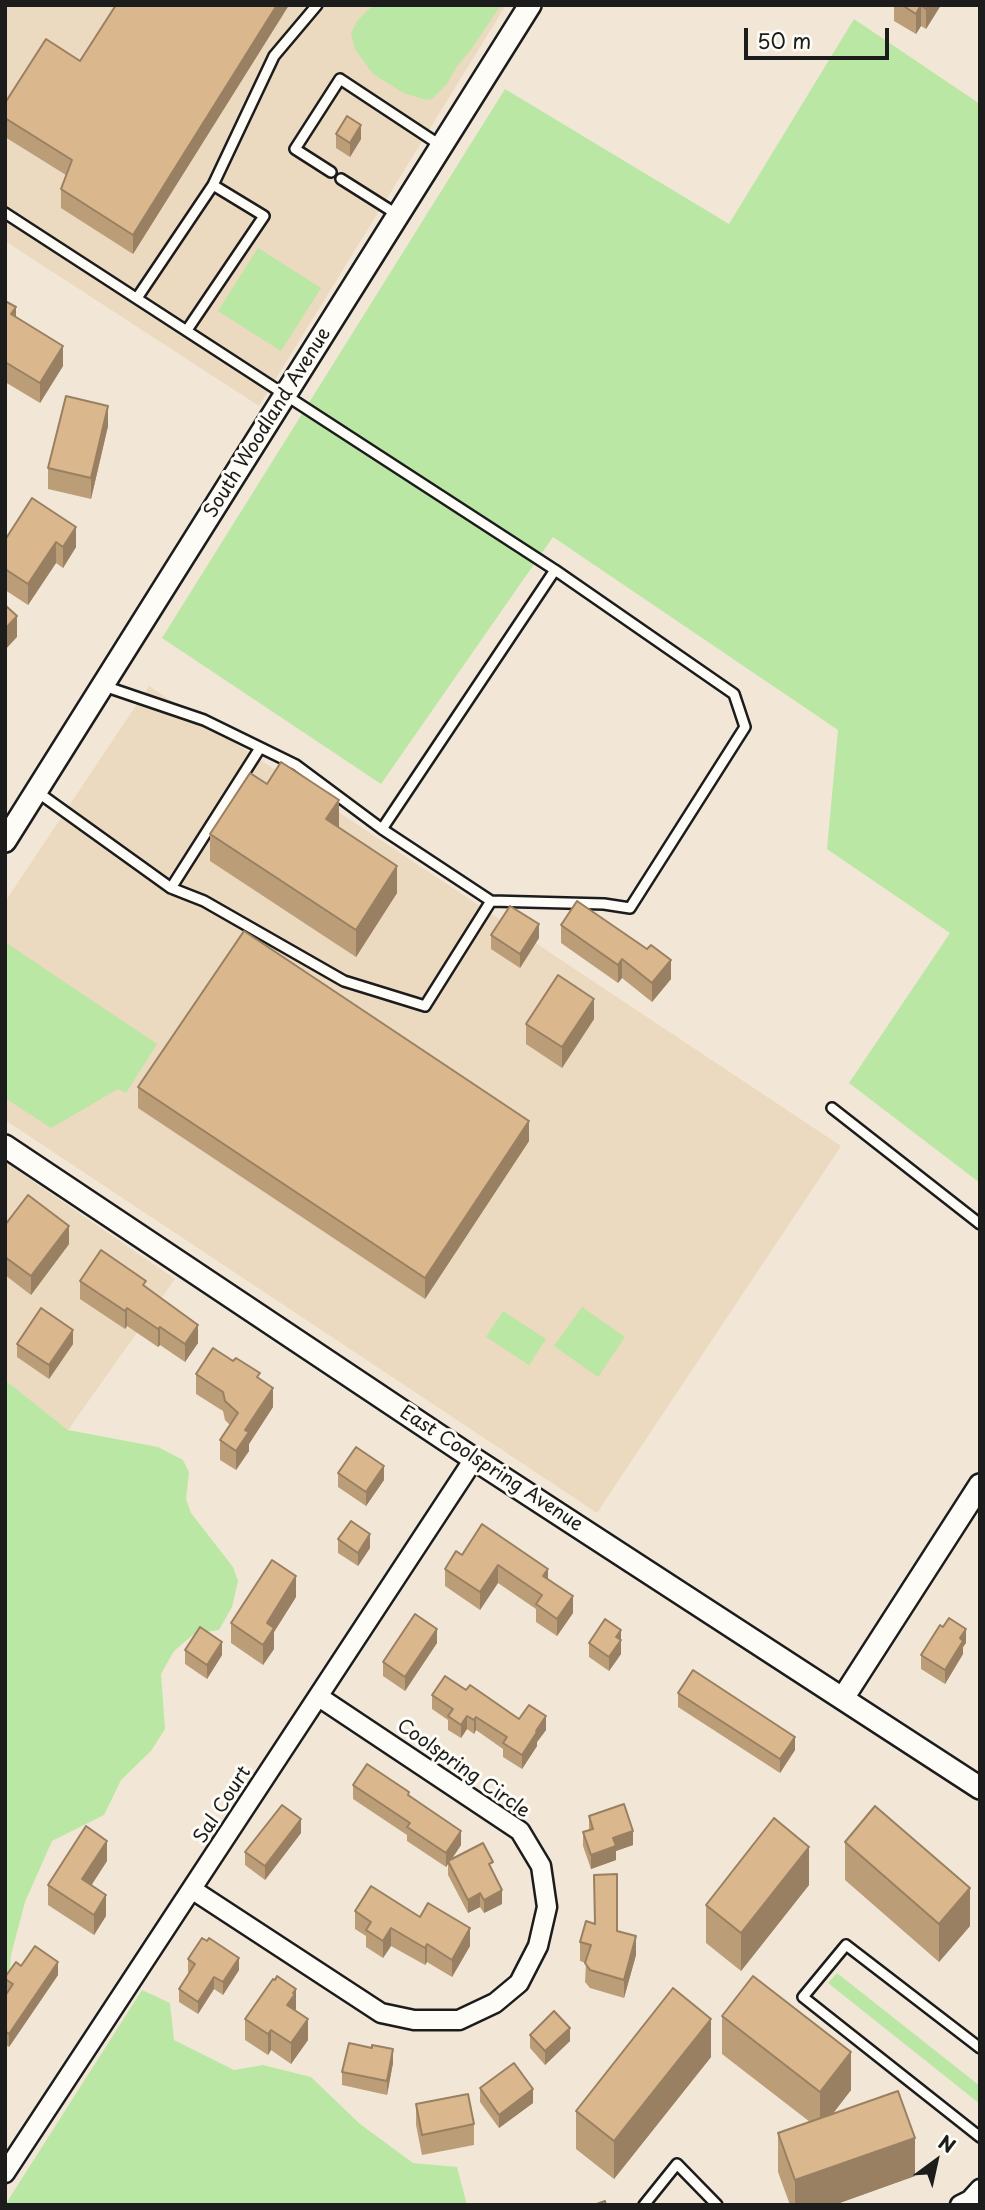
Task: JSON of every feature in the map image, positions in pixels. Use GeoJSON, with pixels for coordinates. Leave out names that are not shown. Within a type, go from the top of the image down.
{"type":"FeatureCollection","features":[{"type":"Feature","properties":{"kind":"street","name":"South Woodland Avenue"},"geometry":{"type":"LineString","coordinates":[[5,841],[530,5]]}},
{"type":"Feature","properties":{"kind":"street","name":"East Coolspring Avenue"},"geometry":{"type":"LineString","coordinates":[[5,1146],[474,1459],[980,1788]]}},
{"type":"Feature","properties":{"kind":"street","name":"Sal Court"},"geometry":{"type":"LineString","coordinates":[[5,2173],[474,1459]]}},
{"type":"Feature","properties":{"kind":"street"},"geometry":{"type":"LineString","coordinates":[[844,1698],[980,1485]]}},
{"type":"Feature","properties":{"kind":"street","name":"Coolspring Circle"},"geometry":{"type":"LineString","coordinates":[[193,1890],[381,2013],[414,2020],[459,2020],[495,2003],[519,1983],[538,1946],[547,1906],[541,1866],[520,1831],[319,1697]]}},
{"type":"Feature","properties":{"kind":"street"},"geometry":{"type":"LineString","coordinates":[[960,2205],[970,2200],[980,2189]]}},
{"type":"Feature","properties":{"kind":"lane"},"geometry":{"type":"LineString","coordinates":[[137,298],[213,185],[274,56],[317,5]]}},
{"type":"Feature","properties":{"kind":"lane"},"geometry":{"type":"LineString","coordinates":[[331,172],[295,149],[340,79],[442,146]]}},
{"type":"Feature","properties":{"kind":"lane"},"geometry":{"type":"LineString","coordinates":[[341,179],[398,215]]}},
{"type":"Feature","properties":{"kind":"lane"},"geometry":{"type":"LineString","coordinates":[[187,330],[264,216],[213,185]]}},
{"type":"Feature","properties":{"kind":"lane"},"geometry":{"type":"LineString","coordinates":[[5,213],[555,570],[734,694],[745,727],[630,908],[604,904],[491,901],[382,829],[296,765],[204,720],[103,685]]}},
{"type":"Feature","properties":{"kind":"lane"},"geometry":{"type":"LineString","coordinates":[[382,829],[555,570]]}},
{"type":"Feature","properties":{"kind":"lane"},"geometry":{"type":"LineString","coordinates":[[171,888],[260,748]]}},
{"type":"Feature","properties":{"kind":"lane"},"geometry":{"type":"LineString","coordinates":[[36,792],[171,888],[204,901],[344,981],[425,1006],[491,901]]}},
{"type":"Feature","properties":{"kind":"lane"},"geometry":{"type":"LineString","coordinates":[[832,1108],[980,1224]]}},
{"type":"Feature","properties":{"kind":"lane"},"geometry":{"type":"LineString","coordinates":[[980,2049],[846,1945],[803,1997],[980,2137]]}},
{"type":"Feature","properties":{"kind":"lane"},"geometry":{"type":"LineString","coordinates":[[644,2205],[677,2164],[717,2205]]}},
{"type":"Feature","properties":{"kind":"shaded area"},"geometry":{"type":"Polygon","coordinates":[[[5,5],[506,5],[259,406],[5,241],[5,5]]]}},
{"type":"Feature","properties":{"kind":"shaded area"},"geometry":{"type":"Polygon","coordinates":[[[149,686],[841,1146],[597,1513],[5,1120],[5,902],[149,686]]]}},
{"type":"Feature","properties":{"kind":"shaded area"},"geometry":{"type":"Polygon","coordinates":[[[5,1162],[175,1279],[68,1430],[5,1380],[5,1162]]]}},
{"type":"Feature","properties":{"kind":"green space"},"geometry":{"type":"Polygon","coordinates":[[[373,5],[501,5],[447,84],[432,99],[426,100],[404,93],[373,74],[355,49],[351,34],[357,21],[373,5]]]}},
{"type":"Feature","properties":{"kind":"green space"},"geometry":{"type":"Polygon","coordinates":[[[854,19],[980,104],[980,1183],[849,1083],[950,933],[827,849],[838,730],[553,537],[381,784],[162,638],[505,89],[729,224],[854,19]]]}},
{"type":"Feature","properties":{"kind":"green space"},"geometry":{"type":"Polygon","coordinates":[[[258,248],[321,288],[281,351],[218,311],[258,248]]]}},
{"type":"Feature","properties":{"kind":"green space"},"geometry":{"type":"Polygon","coordinates":[[[5,942],[157,1044],[126,1093],[118,1089],[51,1128],[5,1098],[5,942]]]}},
{"type":"Feature","properties":{"kind":"green space"},"geometry":{"type":"Polygon","coordinates":[[[582,1307],[625,1337],[598,1377],[554,1346],[582,1307]]]}},
{"type":"Feature","properties":{"kind":"green space"},"geometry":{"type":"Polygon","coordinates":[[[503,1311],[546,1339],[529,1365],[486,1337],[503,1311]]]}},
{"type":"Feature","properties":{"kind":"green space"},"geometry":{"type":"Polygon","coordinates":[[[5,1380],[68,1430],[158,1447],[183,1460],[189,1472],[186,1499],[191,1513],[233,1567],[238,1581],[232,1607],[219,1630],[194,1634],[174,1651],[161,1674],[165,1729],[151,1751],[121,1780],[104,1815],[52,1841],[25,1902],[11,1955],[9,1981],[5,1988],[5,1380]]]}},
{"type":"Feature","properties":{"kind":"green space"},"geometry":{"type":"Polygon","coordinates":[[[837,1973],[980,2086],[980,2104],[828,1983],[837,1973]]]}},
{"type":"Feature","properties":{"kind":"green space"},"geometry":{"type":"Polygon","coordinates":[[[142,1990],[170,2003],[174,2040],[234,2070],[263,2065],[311,2077],[360,2124],[413,2163],[457,2167],[467,2205],[5,2205],[142,1990]]]}},
{"type":"Feature","properties":{"kind":"building"},"geometry":{"type":"Polygon","coordinates":[[[116,5],[277,5],[133,235],[61,189],[72,160],[5,118],[5,103],[46,39],[80,61],[116,5]]]}},
{"type":"Feature","properties":{"kind":"building"},"geometry":{"type":"Polygon","coordinates":[[[902,5],[921,5],[916,14],[902,5]]]}},
{"type":"Feature","properties":{"kind":"building"},"geometry":{"type":"Polygon","coordinates":[[[347,116],[361,125],[350,143],[336,134],[347,116]]]}},
{"type":"Feature","properties":{"kind":"building"},"geometry":{"type":"Polygon","coordinates":[[[5,301],[16,307],[11,314],[63,346],[40,383],[5,362],[5,301]]]}},
{"type":"Feature","properties":{"kind":"building"},"geometry":{"type":"Polygon","coordinates":[[[66,396],[108,406],[91,478],[48,468],[66,396]]]}},
{"type":"Feature","properties":{"kind":"building"},"geometry":{"type":"Polygon","coordinates":[[[32,498],[76,527],[63,547],[56,542],[28,584],[5,569],[5,540],[32,498]]]}},
{"type":"Feature","properties":{"kind":"building"},"geometry":{"type":"Polygon","coordinates":[[[5,605],[17,616],[5,629],[5,605]]]}},
{"type":"Feature","properties":{"kind":"building"},"geometry":{"type":"Polygon","coordinates":[[[281,762],[339,800],[326,819],[397,866],[356,930],[210,834],[250,773],[267,784],[281,762]]]}},
{"type":"Feature","properties":{"kind":"building"},"geometry":{"type":"Polygon","coordinates":[[[577,901],[647,949],[651,945],[671,960],[652,983],[622,959],[618,965],[561,925],[577,901]]]}},
{"type":"Feature","properties":{"kind":"building"},"geometry":{"type":"Polygon","coordinates":[[[510,906],[539,924],[520,954],[491,935],[510,906]]]}},
{"type":"Feature","properties":{"kind":"building"},"geometry":{"type":"Polygon","coordinates":[[[244,931],[529,1121],[425,1278],[138,1087],[244,931]]]}},
{"type":"Feature","properties":{"kind":"building"},"geometry":{"type":"Polygon","coordinates":[[[558,975],[594,999],[562,1047],[526,1024],[558,975]]]}},
{"type":"Feature","properties":{"kind":"building"},"geometry":{"type":"Polygon","coordinates":[[[28,1195],[69,1226],[31,1276],[5,1257],[5,1225],[28,1195]]]}},
{"type":"Feature","properties":{"kind":"building"},"geometry":{"type":"Polygon","coordinates":[[[101,1250],[146,1281],[143,1285],[198,1325],[185,1344],[127,1308],[125,1311],[80,1281],[101,1250]]]}},
{"type":"Feature","properties":{"kind":"building"},"geometry":{"type":"Polygon","coordinates":[[[41,1308],[73,1330],[49,1365],[17,1344],[41,1308]]]}},
{"type":"Feature","properties":{"kind":"building"},"geometry":{"type":"Polygon","coordinates":[[[213,1348],[260,1373],[257,1377],[273,1388],[245,1430],[249,1432],[236,1451],[220,1440],[238,1413],[225,1401],[223,1392],[196,1374],[213,1348]]]}},
{"type":"Feature","properties":{"kind":"building"},"geometry":{"type":"Polygon","coordinates":[[[356,1447],[384,1466],[366,1492],[338,1473],[356,1447]]]}},
{"type":"Feature","properties":{"kind":"building"},"geometry":{"type":"Polygon","coordinates":[[[351,1521],[370,1534],[358,1553],[338,1539],[351,1521]]]}},
{"type":"Feature","properties":{"kind":"building"},"geometry":{"type":"Polygon","coordinates":[[[482,1524],[548,1569],[543,1576],[573,1596],[557,1619],[536,1604],[542,1595],[498,1565],[480,1592],[445,1569],[456,1551],[462,1555],[482,1524]]]}},
{"type":"Feature","properties":{"kind":"building"},"geometry":{"type":"Polygon","coordinates":[[[272,1560],[296,1576],[267,1623],[274,1628],[263,1645],[231,1623],[272,1560]]]}},
{"type":"Feature","properties":{"kind":"building"},"geometry":{"type":"Polygon","coordinates":[[[415,1614],[437,1629],[405,1677],[383,1662],[415,1614]]]}},
{"type":"Feature","properties":{"kind":"building"},"geometry":{"type":"Polygon","coordinates":[[[949,1618],[966,1629],[960,1638],[963,1641],[945,1670],[921,1655],[940,1625],[943,1627],[949,1618]]]}},
{"type":"Feature","properties":{"kind":"building"},"geometry":{"type":"Polygon","coordinates":[[[605,1619],[621,1630],[616,1637],[621,1640],[609,1657],[589,1643],[605,1619]]]}},
{"type":"Feature","properties":{"kind":"building"},"geometry":{"type":"Polygon","coordinates":[[[200,1627],[222,1642],[207,1665],[185,1650],[200,1627]]]}},
{"type":"Feature","properties":{"kind":"building"},"geometry":{"type":"Polygon","coordinates":[[[693,1670],[795,1737],[780,1759],[678,1693],[693,1670]]]}},
{"type":"Feature","properties":{"kind":"building"},"geometry":{"type":"Polygon","coordinates":[[[445,1676],[466,1690],[470,1685],[519,1719],[529,1705],[546,1716],[522,1755],[503,1743],[507,1737],[476,1717],[474,1720],[467,1716],[461,1725],[448,1716],[453,1709],[432,1695],[445,1676]]]}},
{"type":"Feature","properties":{"kind":"building"},"geometry":{"type":"Polygon","coordinates":[[[367,1764],[461,1831],[446,1853],[407,1827],[410,1823],[353,1785],[367,1764]]]}},
{"type":"Feature","properties":{"kind":"building"},"geometry":{"type":"Polygon","coordinates":[[[624,1804],[633,1831],[613,1838],[616,1846],[591,1855],[583,1832],[593,1829],[589,1816],[624,1804]]]}},
{"type":"Feature","properties":{"kind":"building"},"geometry":{"type":"Polygon","coordinates":[[[282,1805],[301,1819],[265,1866],[245,1852],[282,1805]]]}},
{"type":"Feature","properties":{"kind":"building"},"geometry":{"type":"Polygon","coordinates":[[[875,1806],[970,1888],[939,1924],[845,1842],[875,1806]]]}},
{"type":"Feature","properties":{"kind":"building"},"geometry":{"type":"Polygon","coordinates":[[[774,1818],[809,1847],[741,1933],[706,1905],[774,1818]]]}},
{"type":"Feature","properties":{"kind":"building"},"geometry":{"type":"Polygon","coordinates":[[[86,1826],[107,1841],[82,1879],[106,1895],[94,1915],[48,1885],[86,1826]]]}},
{"type":"Feature","properties":{"kind":"building"},"geometry":{"type":"Polygon","coordinates":[[[483,1843],[493,1862],[489,1864],[502,1890],[484,1900],[480,1893],[468,1900],[448,1861],[483,1843]]]}},
{"type":"Feature","properties":{"kind":"building"},"geometry":{"type":"Polygon","coordinates":[[[617,1874],[617,1931],[636,1936],[624,1980],[590,1970],[585,1963],[591,1945],[580,1942],[586,1921],[595,1924],[594,1875],[617,1874]]]}},
{"type":"Feature","properties":{"kind":"building"},"geometry":{"type":"Polygon","coordinates":[[[371,1886],[420,1917],[428,1903],[470,1928],[452,1960],[427,1944],[425,1948],[391,1928],[383,1941],[366,1930],[371,1922],[355,1911],[371,1886]]]}},
{"type":"Feature","properties":{"kind":"building"},"geometry":{"type":"Polygon","coordinates":[[[202,1938],[207,1941],[209,1938],[239,1958],[223,1982],[214,1977],[198,2002],[179,1989],[195,1964],[188,1959],[202,1938]]]}},
{"type":"Feature","properties":{"kind":"building"},"geometry":{"type":"Polygon","coordinates":[[[35,1946],[58,1962],[9,2034],[5,2031],[5,1996],[13,1984],[5,1977],[16,1962],[21,1966],[35,1946]]]}},
{"type":"Feature","properties":{"kind":"building"},"geometry":{"type":"Polygon","coordinates":[[[277,1976],[296,1989],[287,2005],[308,2019],[291,2043],[271,2030],[268,2034],[245,2019],[277,1976]]]}},
{"type":"Feature","properties":{"kind":"building"},"geometry":{"type":"Polygon","coordinates":[[[753,1976],[851,2052],[820,2092],[722,2016],[753,1976]]]}},
{"type":"Feature","properties":{"kind":"building"},"geometry":{"type":"Polygon","coordinates":[[[673,1988],[711,2019],[614,2141],[576,2111],[673,1988]]]}},
{"type":"Feature","properties":{"kind":"building"},"geometry":{"type":"Polygon","coordinates":[[[554,2011],[570,2028],[545,2051],[530,2035],[554,2011]]]}},
{"type":"Feature","properties":{"kind":"building"},"geometry":{"type":"Polygon","coordinates":[[[349,2043],[393,2049],[387,2081],[342,2072],[349,2043]]]}},
{"type":"Feature","properties":{"kind":"building"},"geometry":{"type":"Polygon","coordinates":[[[514,2063],[533,2089],[499,2115],[480,2088],[514,2063]]]}},
{"type":"Feature","properties":{"kind":"building"},"geometry":{"type":"Polygon","coordinates":[[[898,2091],[915,2138],[795,2180],[778,2133],[898,2091]]]}},
{"type":"Feature","properties":{"kind":"building"},"geometry":{"type":"Polygon","coordinates":[[[468,2094],[474,2124],[422,2135],[416,2104],[468,2094]]]}}]}
